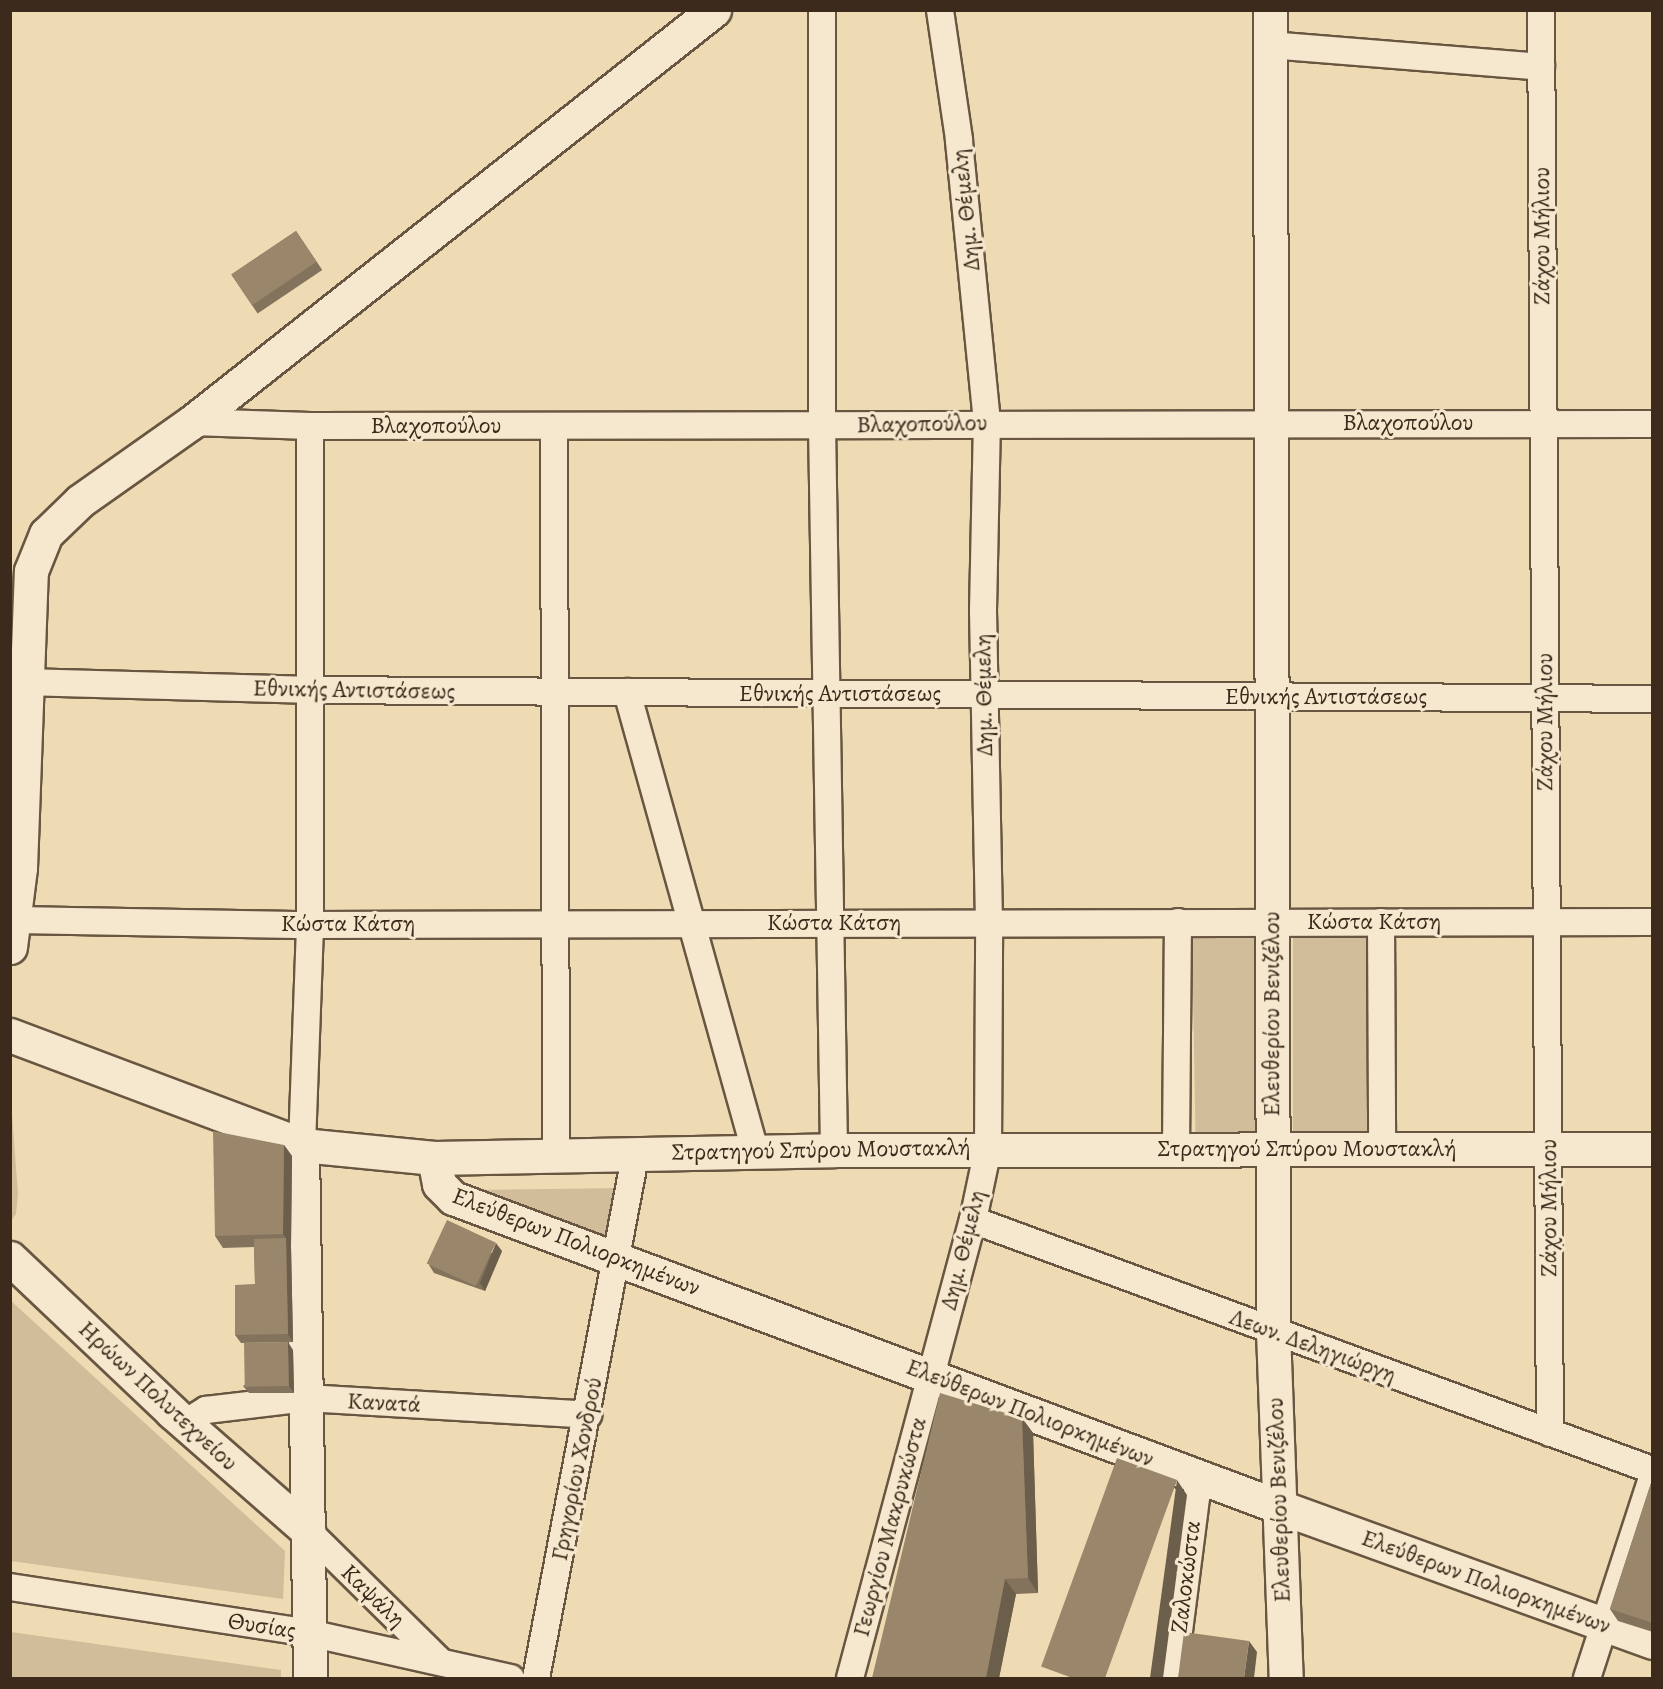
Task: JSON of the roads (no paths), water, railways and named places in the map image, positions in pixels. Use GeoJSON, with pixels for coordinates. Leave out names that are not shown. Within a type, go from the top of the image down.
{"type":"FeatureCollection","features":[{"type":"Feature","properties":{"kind":"street"},"geometry":{"type":"LineString","coordinates":[[14,933],[31,571],[46,534],[80,501],[192,422],[714,10]]}},
{"type":"Feature","properties":{"kind":"street"},"geometry":{"type":"LineString","coordinates":[[822,10],[822,425],[834,1150]]}},
{"type":"Feature","properties":{"kind":"street","name":"Δημ. Θέμελη"},"geometry":{"type":"LineString","coordinates":[[930,1375],[973,1220],[988,1149],[989,923],[984,694],[987,423],[959,139],[940,10]]}},
{"type":"Feature","properties":{"kind":"street","name":"Ελευθερίου Βενιζέλου"},"geometry":{"type":"LineString","coordinates":[[1270,10],[1273,1331],[1286,1678]]}},
{"type":"Feature","properties":{"kind":"street","name":"Ζάχου Μήλιου"},"geometry":{"type":"LineString","coordinates":[[1541,10],[1550,1433]]}},
{"type":"Feature","properties":{"kind":"street"},"geometry":{"type":"LineString","coordinates":[[1270,45],[1541,67]]}},
{"type":"Feature","properties":{"kind":"street","name":"Βλαχοπούλου"},"geometry":{"type":"LineString","coordinates":[[192,422],[310,426],[1271,422],[1653,424]]}},
{"type":"Feature","properties":{"kind":"street"},"geometry":{"type":"LineString","coordinates":[[310,426],[310,925],[302,1145],[310,1678]]}},
{"type":"Feature","properties":{"kind":"street"},"geometry":{"type":"LineString","coordinates":[[554,426],[556,1153]]}},
{"type":"Feature","properties":{"kind":"street","name":"Εθνικής Αντιστάσεως"},"geometry":{"type":"LineString","coordinates":[[27,682],[309,690],[1653,699]]}},
{"type":"Feature","properties":{"kind":"street"},"geometry":{"type":"LineString","coordinates":[[627,692],[694,924],[755,1151]]}},
{"type":"Feature","properties":{"kind":"street"},"geometry":{"type":"LineString","coordinates":[[1176,1149],[1178,922]]}},
{"type":"Feature","properties":{"kind":"street"},"geometry":{"type":"LineString","coordinates":[[1381,922],[1382,1149]]}},
{"type":"Feature","properties":{"kind":"street","name":"Κώστα Κάτση"},"geometry":{"type":"LineString","coordinates":[[14,933],[310,925],[1653,922]]}},
{"type":"Feature","properties":{"kind":"street","name":"Στρατηγού Σπύρου Μουστακλή"},"geometry":{"type":"LineString","coordinates":[[10,1035],[302,1145],[435,1158],[556,1153],[834,1150],[1653,1149]]}},
{"type":"Feature","properties":{"kind":"street","name":"Γρηγορίου Χονδρού"},"geometry":{"type":"LineString","coordinates":[[536,1678],[588,1415],[613,1258],[636,1152]]}},
{"type":"Feature","properties":{"kind":"street","name":"Ελεύθερων Πολιορκημένων"},"geometry":{"type":"LineString","coordinates":[[435,1158],[439,1184],[453,1198],[1280,1507],[1653,1642]]}},
{"type":"Feature","properties":{"kind":"street","name":"Λεων. Δεληγιώργη"},"geometry":{"type":"LineString","coordinates":[[973,1220],[1653,1470]]}},
{"type":"Feature","properties":{"kind":"street","name":"Ηρώων Πολυτεχνείου"},"geometry":{"type":"LineString","coordinates":[[10,1258],[185,1424],[308,1531]]}},
{"type":"Feature","properties":{"kind":"street","name":"Γεωργίου Μακρυκώστα"},"geometry":{"type":"LineString","coordinates":[[850,1678],[930,1375]]}},
{"type":"Feature","properties":{"kind":"street","name":"Κανατά"},"geometry":{"type":"LineString","coordinates":[[185,1424],[206,1410],[306,1398],[588,1415]]}},
{"type":"Feature","properties":{"kind":"street","name":"Ζαλοκώστα"},"geometry":{"type":"LineString","coordinates":[[1173,1678],[1199,1476]]}},
{"type":"Feature","properties":{"kind":"street"},"geometry":{"type":"LineString","coordinates":[[1587,1678],[1602,1625],[1653,1478]]}},
{"type":"Feature","properties":{"kind":"street","name":"Καψάλη"},"geometry":{"type":"LineString","coordinates":[[308,1531],[439,1660]]}},
{"type":"Feature","properties":{"kind":"street","name":"Θυσίας"},"geometry":{"type":"LineString","coordinates":[[10,1587],[309,1633],[439,1660],[510,1678]]}}]}
